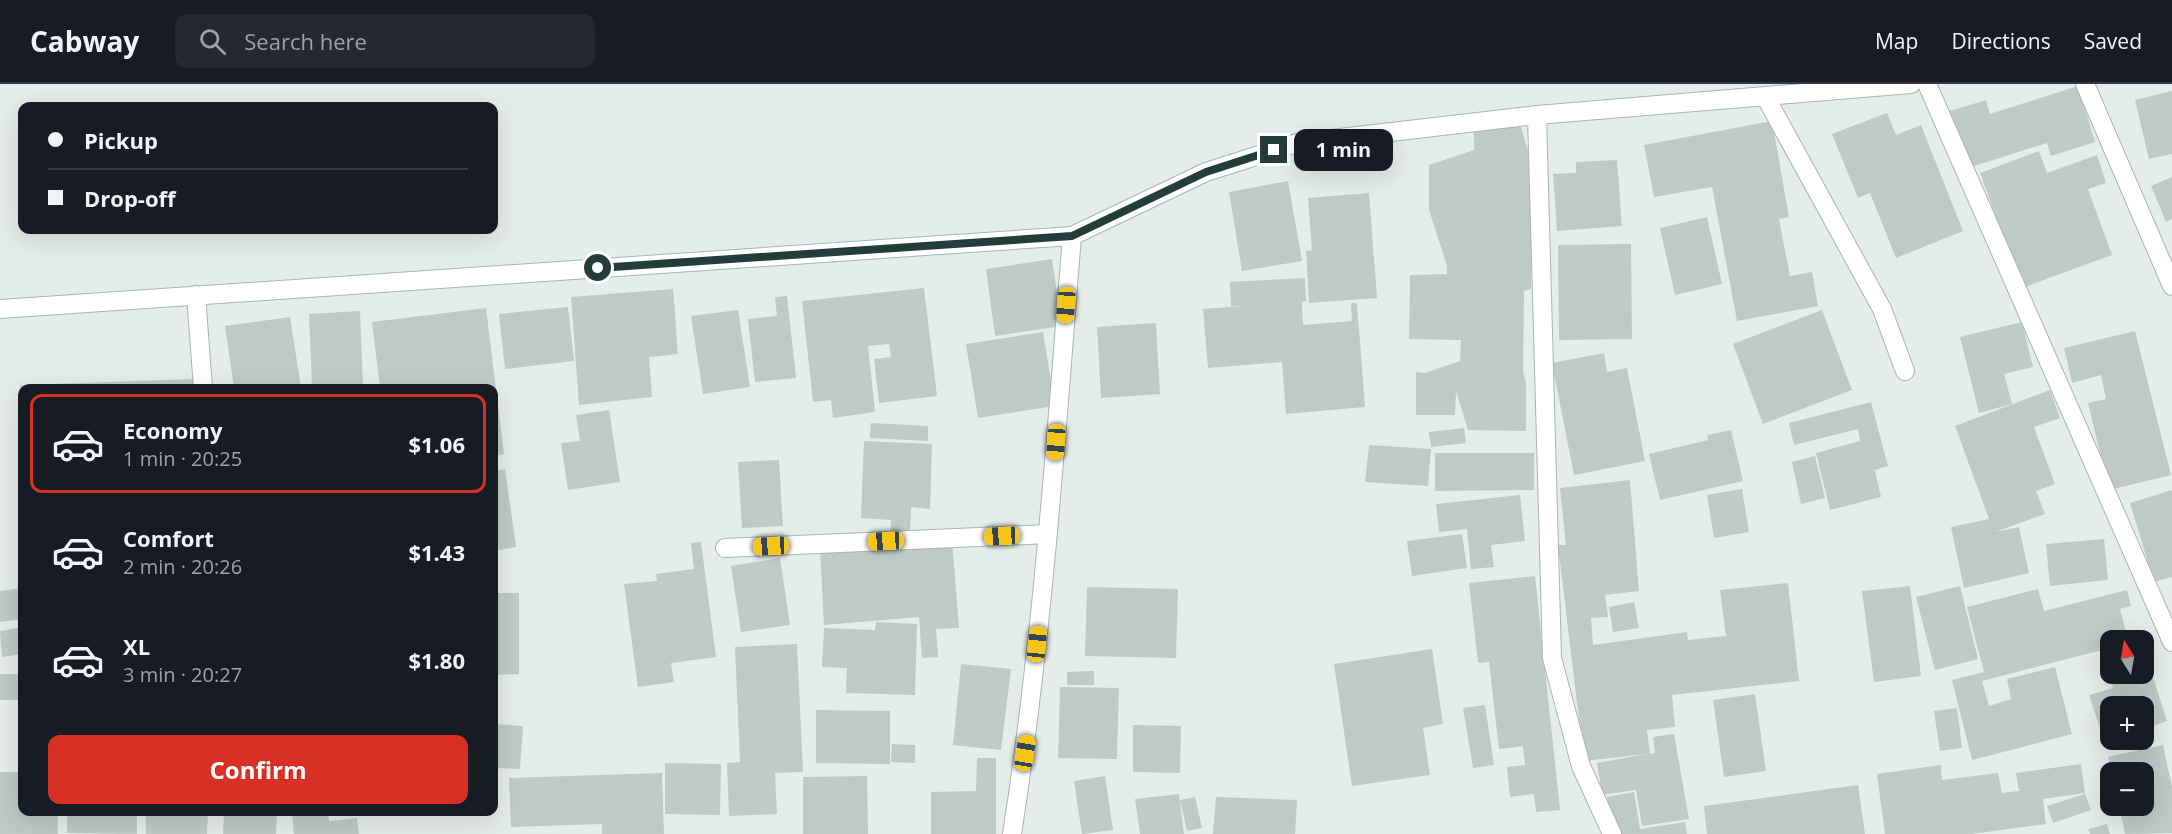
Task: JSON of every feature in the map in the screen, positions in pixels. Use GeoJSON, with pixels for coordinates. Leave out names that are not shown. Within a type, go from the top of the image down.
{"type":"FeatureCollection","features":[{"type":"Feature","properties":{"kind":"street"},"geometry":{"type":"LineString","coordinates":[[0,309],[1072,236],[1206,172],[1297,143],[1537,115],[1911,84]]}},
{"type":"Feature","properties":{"kind":"street"},"geometry":{"type":"LineString","coordinates":[[1927,84],[2172,642]]}},
{"type":"Feature","properties":{"kind":"street"},"geometry":{"type":"LineString","coordinates":[[2085,84],[2172,286]]}},
{"type":"Feature","properties":{"kind":"street"},"geometry":{"type":"LineString","coordinates":[[1765,96],[1882,309],[1905,371]]}},
{"type":"Feature","properties":{"kind":"street"},"geometry":{"type":"LineString","coordinates":[[1537,115],[1551,658],[1581,766],[1612,834]]}},
{"type":"Feature","properties":{"kind":"street"},"geometry":{"type":"LineString","coordinates":[[1012,834],[1028,733],[1048,534],[1072,236]]}},
{"type":"Feature","properties":{"kind":"street"},"geometry":{"type":"LineString","coordinates":[[196,295],[203,384]]}},
{"type":"Feature","properties":{"kind":"street"},"geometry":{"type":"LineString","coordinates":[[724,548],[1048,534]]}},
{"type":"Feature","properties":{"kind":"building"},"geometry":{"type":"Polygon","coordinates":[[[2078,86],[2095,142],[2051,156],[2047,143],[1968,168],[1950,111],[1986,100],[1990,114],[2078,86]]]}},
{"type":"Feature","properties":{"kind":"building"},"geometry":{"type":"Polygon","coordinates":[[[2172,91],[2172,154],[2149,159],[2135,100],[2172,91]]]}},
{"type":"Feature","properties":{"kind":"building"},"geometry":{"type":"Polygon","coordinates":[[[1887,113],[1896,135],[1921,125],[1963,231],[1896,258],[1870,193],[1858,198],[1832,134],[1887,113]]]}},
{"type":"Feature","properties":{"kind":"building"},"geometry":{"type":"Polygon","coordinates":[[[1772,121],[1789,217],[1779,219],[1790,276],[1812,272],[1818,306],[1737,321],[1712,187],[1654,197],[1644,145],[1772,121]]]}},
{"type":"Feature","properties":{"kind":"building"},"geometry":{"type":"Polygon","coordinates":[[[1474,127],[1521,127],[1534,170],[1531,198],[1531,289],[1524,291],[1523,372],[1526,381],[1526,431],[1468,430],[1456,391],[1455,415],[1416,415],[1416,372],[1425,373],[1460,361],[1461,340],[1409,339],[1410,275],[1447,274],[1447,266],[1429,210],[1429,165],[1474,150],[1474,127]]]}},
{"type":"Feature","properties":{"kind":"building"},"geometry":{"type":"Polygon","coordinates":[[[2039,151],[2047,173],[2097,155],[2106,183],[2088,189],[2112,255],[2022,288],[1980,173],[2039,151]]]}},
{"type":"Feature","properties":{"kind":"building"},"geometry":{"type":"Polygon","coordinates":[[[1617,160],[1622,226],[1557,231],[1553,174],[1576,173],[1576,162],[1617,160]]]}},
{"type":"Feature","properties":{"kind":"building"},"geometry":{"type":"Polygon","coordinates":[[[2172,177],[2172,219],[2166,222],[2151,186],[2172,177]]]}},
{"type":"Feature","properties":{"kind":"building"},"geometry":{"type":"Polygon","coordinates":[[[1288,181],[1302,261],[1242,271],[1229,192],[1288,181]]]}},
{"type":"Feature","properties":{"kind":"building"},"geometry":{"type":"Polygon","coordinates":[[[1369,193],[1377,298],[1309,303],[1306,251],[1312,250],[1308,198],[1369,193]]]}},
{"type":"Feature","properties":{"kind":"building"},"geometry":{"type":"Polygon","coordinates":[[[1707,217],[1722,284],[1675,295],[1660,228],[1707,217]]]}},
{"type":"Feature","properties":{"kind":"building"},"geometry":{"type":"Polygon","coordinates":[[[1631,244],[1632,339],[1559,340],[1558,245],[1631,244]]]}},
{"type":"Feature","properties":{"kind":"building"},"geometry":{"type":"Polygon","coordinates":[[[1052,259],[1062,326],[995,336],[986,269],[1052,259]]]}},
{"type":"Feature","properties":{"kind":"building"},"geometry":{"type":"Polygon","coordinates":[[[1305,278],[1306,301],[1302,302],[1303,325],[1352,321],[1351,303],[1357,303],[1365,407],[1286,414],[1282,362],[1208,368],[1203,309],[1242,306],[1231,306],[1230,282],[1305,278]]]}},
{"type":"Feature","properties":{"kind":"building"},"geometry":{"type":"Polygon","coordinates":[[[924,288],[937,396],[879,403],[874,359],[891,357],[889,344],[868,346],[875,412],[833,418],[831,400],[813,402],[802,301],[924,288]]]}},
{"type":"Feature","properties":{"kind":"building"},"geometry":{"type":"Polygon","coordinates":[[[673,289],[678,354],[649,357],[652,397],[579,405],[571,297],[673,289]]]}},
{"type":"Feature","properties":{"kind":"building"},"geometry":{"type":"Polygon","coordinates":[[[787,296],[796,378],[755,382],[748,319],[777,316],[775,297],[787,296]]]}},
{"type":"Feature","properties":{"kind":"building"},"geometry":{"type":"Polygon","coordinates":[[[568,307],[574,361],[505,369],[499,314],[568,307]]]}},
{"type":"Feature","properties":{"kind":"building"},"geometry":{"type":"Polygon","coordinates":[[[486,308],[495,384],[380,384],[372,322],[486,308]]]}},
{"type":"Feature","properties":{"kind":"building"},"geometry":{"type":"Polygon","coordinates":[[[738,310],[750,387],[703,394],[691,316],[738,310]]]}},
{"type":"Feature","properties":{"kind":"building"},"geometry":{"type":"Polygon","coordinates":[[[1822,310],[1852,390],[1763,424],[1733,344],[1822,310]]]}},
{"type":"Feature","properties":{"kind":"building"},"geometry":{"type":"Polygon","coordinates":[[[360,311],[363,384],[312,384],[309,314],[360,311]]]}},
{"type":"Feature","properties":{"kind":"building"},"geometry":{"type":"Polygon","coordinates":[[[290,317],[300,384],[233,384],[225,326],[290,317]]]}},
{"type":"Feature","properties":{"kind":"building"},"geometry":{"type":"Polygon","coordinates":[[[2022,322],[2033,367],[2004,374],[2012,404],[1979,413],[1960,337],[2022,322]]]}},
{"type":"Feature","properties":{"kind":"building"},"geometry":{"type":"Polygon","coordinates":[[[1156,323],[1160,394],[1101,398],[1097,327],[1156,323]]]}},
{"type":"Feature","properties":{"kind":"building"},"geometry":{"type":"Polygon","coordinates":[[[2135,331],[2171,475],[2109,490],[2088,403],[2106,399],[2101,375],[2072,383],[2064,348],[2135,331]]]}},
{"type":"Feature","properties":{"kind":"building"},"geometry":{"type":"Polygon","coordinates":[[[1043,332],[1055,406],[978,418],[966,344],[1043,332]]]}},
{"type":"Feature","properties":{"kind":"building"},"geometry":{"type":"Polygon","coordinates":[[[1604,353],[1607,372],[1627,368],[1645,461],[1574,475],[1552,363],[1604,353]]]}},
{"type":"Feature","properties":{"kind":"building"},"geometry":{"type":"Polygon","coordinates":[[[194,379],[195,384],[49,384],[194,379]]]}},
{"type":"Feature","properties":{"kind":"building"},"geometry":{"type":"Polygon","coordinates":[[[2050,390],[2060,418],[2034,427],[2055,484],[2036,491],[2045,514],[1995,532],[2019,527],[2029,573],[1964,588],[1951,527],[1989,519],[1955,426],[2050,390]]]}},
{"type":"Feature","properties":{"kind":"building"},"geometry":{"type":"Polygon","coordinates":[[[1871,402],[1888,466],[1875,470],[1881,497],[1830,510],[1816,453],[1860,441],[1858,429],[1794,445],[1789,423],[1871,402]]]}},
{"type":"Feature","properties":{"kind":"building"},"geometry":{"type":"Polygon","coordinates":[[[498,405],[504,454],[498,455],[498,405]]]}},
{"type":"Feature","properties":{"kind":"building"},"geometry":{"type":"Polygon","coordinates":[[[609,410],[620,482],[568,490],[561,443],[580,441],[576,415],[609,410]]]}},
{"type":"Feature","properties":{"kind":"building"},"geometry":{"type":"Polygon","coordinates":[[[871,423],[928,426],[928,441],[870,438],[871,423]]]}},
{"type":"Feature","properties":{"kind":"building"},"geometry":{"type":"Polygon","coordinates":[[[1464,428],[1466,443],[1431,447],[1429,432],[1464,428]]]}},
{"type":"Feature","properties":{"kind":"building"},"geometry":{"type":"Polygon","coordinates":[[[1731,430],[1743,481],[1660,500],[1649,454],[1708,440],[1707,435],[1731,430]]]}},
{"type":"Feature","properties":{"kind":"building"},"geometry":{"type":"Polygon","coordinates":[[[864,441],[932,444],[930,509],[911,507],[910,536],[890,535],[891,520],[861,518],[864,441]]]}},
{"type":"Feature","properties":{"kind":"building"},"geometry":{"type":"Polygon","coordinates":[[[1369,445],[1431,449],[1428,486],[1365,482],[1369,445]]]}},
{"type":"Feature","properties":{"kind":"building"},"geometry":{"type":"Polygon","coordinates":[[[1435,453],[1534,453],[1534,490],[1435,491],[1435,453]]]}},
{"type":"Feature","properties":{"kind":"building"},"geometry":{"type":"Polygon","coordinates":[[[1815,456],[1825,498],[1801,504],[1792,462],[1815,456]]]}},
{"type":"Feature","properties":{"kind":"building"},"geometry":{"type":"Polygon","coordinates":[[[779,460],[783,526],[742,528],[738,462],[779,460]]]}},
{"type":"Feature","properties":{"kind":"building"},"geometry":{"type":"Polygon","coordinates":[[[505,469],[516,547],[498,550],[498,470],[505,469]]]}},
{"type":"Feature","properties":{"kind":"building"},"geometry":{"type":"Polygon","coordinates":[[[1630,480],[1639,591],[1605,595],[1608,617],[1591,618],[1593,645],[1687,632],[1688,640],[1726,636],[1720,590],[1788,583],[1799,681],[1672,695],[1675,727],[1647,730],[1650,754],[1655,753],[1653,737],[1674,734],[1689,819],[1642,826],[1636,790],[1602,795],[1597,763],[1647,754],[1584,761],[1558,545],[1566,545],[1560,488],[1630,480]]]}},
{"type":"Feature","properties":{"kind":"building"},"geometry":{"type":"Polygon","coordinates":[[[1742,489],[1749,532],[1714,538],[1707,495],[1742,489]]]}},
{"type":"Feature","properties":{"kind":"building"},"geometry":{"type":"Polygon","coordinates":[[[2172,490],[2172,577],[2154,582],[2130,503],[2172,490]]]}},
{"type":"Feature","properties":{"kind":"building"},"geometry":{"type":"Polygon","coordinates":[[[1520,495],[1525,541],[1491,545],[1494,567],[1471,569],[1467,529],[1439,532],[1436,504],[1520,495]]]}},
{"type":"Feature","properties":{"kind":"building"},"geometry":{"type":"Polygon","coordinates":[[[1462,534],[1467,568],[1412,576],[1407,541],[1462,534]]]}},
{"type":"Feature","properties":{"kind":"building"},"geometry":{"type":"Polygon","coordinates":[[[2104,539],[2108,580],[2050,586],[2046,544],[2104,539]]]}},
{"type":"Feature","properties":{"kind":"building"},"geometry":{"type":"Polygon","coordinates":[[[952,540],[959,628],[936,629],[938,657],[922,658],[919,617],[824,625],[820,550],[952,540]]]}},
{"type":"Feature","properties":{"kind":"building"},"geometry":{"type":"Polygon","coordinates":[[[701,542],[716,657],[671,663],[674,682],[638,687],[624,584],[657,581],[656,574],[694,569],[691,543],[701,542]]]}},
{"type":"Feature","properties":{"kind":"building"},"geometry":{"type":"Polygon","coordinates":[[[780,558],[790,625],[741,632],[731,566],[780,558]]]}},
{"type":"Feature","properties":{"kind":"building"},"geometry":{"type":"Polygon","coordinates":[[[1535,576],[1560,810],[1536,812],[1534,794],[1510,797],[1507,767],[1525,765],[1523,746],[1499,749],[1489,662],[1478,663],[1469,583],[1535,576]]]}},
{"type":"Feature","properties":{"kind":"building"},"geometry":{"type":"Polygon","coordinates":[[[1910,586],[1921,676],[1874,682],[1862,591],[1910,586]]]}},
{"type":"Feature","properties":{"kind":"building"},"geometry":{"type":"Polygon","coordinates":[[[1960,586],[1978,659],[1935,670],[1916,597],[1960,586]]]}},
{"type":"Feature","properties":{"kind":"building"},"geometry":{"type":"Polygon","coordinates":[[[1087,587],[1178,589],[1176,658],[1085,656],[1087,587]]]}},
{"type":"Feature","properties":{"kind":"building"},"geometry":{"type":"Polygon","coordinates":[[[18,589],[18,620],[0,622],[0,591],[18,589]]]}},
{"type":"Feature","properties":{"kind":"building"},"geometry":{"type":"Polygon","coordinates":[[[2038,589],[2044,611],[2127,590],[2131,606],[2120,609],[2125,630],[2100,630],[2100,651],[1982,681],[1989,706],[2011,699],[2007,679],[2055,667],[2072,734],[1972,760],[1952,680],[1984,672],[1967,607],[2038,589]]]}},
{"type":"Feature","properties":{"kind":"building"},"geometry":{"type":"Polygon","coordinates":[[[498,593],[519,593],[519,674],[498,675],[498,593]]]}},
{"type":"Feature","properties":{"kind":"building"},"geometry":{"type":"Polygon","coordinates":[[[1634,602],[1639,628],[1613,632],[1609,607],[1634,602]]]}},
{"type":"Feature","properties":{"kind":"building"},"geometry":{"type":"Polygon","coordinates":[[[876,622],[917,624],[915,695],[846,693],[847,668],[822,667],[824,628],[875,630],[876,622]]]}},
{"type":"Feature","properties":{"kind":"building"},"geometry":{"type":"Polygon","coordinates":[[[18,628],[18,655],[2,657],[0,631],[18,628]]]}},
{"type":"Feature","properties":{"kind":"building"},"geometry":{"type":"Polygon","coordinates":[[[797,644],[803,772],[775,773],[777,814],[729,816],[727,763],[740,762],[735,647],[797,644]]]}},
{"type":"Feature","properties":{"kind":"building"},"geometry":{"type":"Polygon","coordinates":[[[1432,649],[1443,724],[1423,728],[1430,775],[1352,786],[1334,664],[1432,649]]]}},
{"type":"Feature","properties":{"kind":"building"},"geometry":{"type":"Polygon","coordinates":[[[961,664],[1011,669],[1001,750],[953,745],[961,664]]]}},
{"type":"Feature","properties":{"kind":"building"},"geometry":{"type":"Polygon","coordinates":[[[1094,671],[1094,685],[1067,685],[1067,672],[1094,671]]]}},
{"type":"Feature","properties":{"kind":"building"},"geometry":{"type":"Polygon","coordinates":[[[0,674],[18,674],[18,700],[0,700],[0,674]]]}},
{"type":"Feature","properties":{"kind":"building"},"geometry":{"type":"Polygon","coordinates":[[[2154,680],[2167,721],[2154,726],[2154,696],[2100,696],[2100,729],[2089,695],[2113,688],[2112,684],[2154,684],[2154,680]]]}},
{"type":"Feature","properties":{"kind":"building"},"geometry":{"type":"Polygon","coordinates":[[[1060,687],[1119,688],[1117,759],[1058,758],[1060,687]]]}},
{"type":"Feature","properties":{"kind":"building"},"geometry":{"type":"Polygon","coordinates":[[[1755,694],[1766,771],[1724,777],[1713,700],[1755,694]]]}},
{"type":"Feature","properties":{"kind":"building"},"geometry":{"type":"Polygon","coordinates":[[[1485,705],[1494,765],[1473,768],[1463,708],[1485,705]]]}},
{"type":"Feature","properties":{"kind":"building"},"geometry":{"type":"Polygon","coordinates":[[[1957,708],[1962,748],[1940,751],[1934,711],[1957,708]]]}},
{"type":"Feature","properties":{"kind":"building"},"geometry":{"type":"Polygon","coordinates":[[[816,710],[890,711],[890,764],[816,763],[816,710]]]}},
{"type":"Feature","properties":{"kind":"building"},"geometry":{"type":"Polygon","coordinates":[[[498,724],[523,726],[520,769],[498,768],[498,724]]]}},
{"type":"Feature","properties":{"kind":"building"},"geometry":{"type":"Polygon","coordinates":[[[1133,725],[1181,726],[1180,773],[1133,772],[1133,725]]]}},
{"type":"Feature","properties":{"kind":"building"},"geometry":{"type":"Polygon","coordinates":[[[892,744],[915,745],[915,763],[891,762],[892,744]]]}},
{"type":"Feature","properties":{"kind":"building"},"geometry":{"type":"Polygon","coordinates":[[[2163,745],[2172,787],[2172,833],[2125,834],[2121,816],[2154,816],[2154,762],[2109,762],[2108,757],[2140,750],[2154,750],[2154,747],[2163,745]]]}},
{"type":"Feature","properties":{"kind":"building"},"geometry":{"type":"Polygon","coordinates":[[[977,758],[996,758],[996,834],[931,834],[931,792],[976,791],[977,758]]]}},
{"type":"Feature","properties":{"kind":"building"},"geometry":{"type":"Polygon","coordinates":[[[665,763],[721,764],[720,815],[665,814],[665,763]]]}},
{"type":"Feature","properties":{"kind":"building"},"geometry":{"type":"Polygon","coordinates":[[[2081,764],[2085,793],[2043,799],[2046,824],[1972,834],[1885,834],[1877,774],[1941,765],[1942,780],[1998,773],[2002,793],[2019,791],[2016,773],[2081,764]]]}},
{"type":"Feature","properties":{"kind":"building"},"geometry":{"type":"Polygon","coordinates":[[[0,772],[18,772],[18,816],[58,816],[58,834],[0,834],[0,772]]]}},
{"type":"Feature","properties":{"kind":"building"},"geometry":{"type":"Polygon","coordinates":[[[662,773],[664,834],[602,834],[602,824],[511,827],[509,778],[662,773]]]}},
{"type":"Feature","properties":{"kind":"building"},"geometry":{"type":"Polygon","coordinates":[[[867,776],[868,834],[803,834],[803,777],[867,776]]]}},
{"type":"Feature","properties":{"kind":"building"},"geometry":{"type":"Polygon","coordinates":[[[1105,776],[1113,830],[1082,834],[1074,781],[1105,776]]]}},
{"type":"Feature","properties":{"kind":"building"},"geometry":{"type":"Polygon","coordinates":[[[1858,785],[1865,834],[1707,834],[1704,806],[1858,785]]]}},
{"type":"Feature","properties":{"kind":"building"},"geometry":{"type":"Polygon","coordinates":[[[1634,792],[1640,829],[1685,822],[1687,834],[1614,834],[1607,797],[1634,792]]]}},
{"type":"Feature","properties":{"kind":"building"},"geometry":{"type":"Polygon","coordinates":[[[1179,794],[1184,834],[1140,834],[1135,799],[1179,794]]]}},
{"type":"Feature","properties":{"kind":"building"},"geometry":{"type":"Polygon","coordinates":[[[2085,794],[2091,810],[2053,823],[2047,806],[2085,794]]]}},
{"type":"Feature","properties":{"kind":"building"},"geometry":{"type":"Polygon","coordinates":[[[1195,797],[1202,828],[1187,831],[1180,800],[1195,797]]]}},
{"type":"Feature","properties":{"kind":"building"},"geometry":{"type":"Polygon","coordinates":[[[1216,797],[1297,800],[1295,834],[1213,834],[1216,797]]]}},
{"type":"Feature","properties":{"kind":"building"},"geometry":{"type":"Polygon","coordinates":[[[67,816],[137,816],[137,834],[67,833],[67,816]]]}},
{"type":"Feature","properties":{"kind":"building"},"geometry":{"type":"Polygon","coordinates":[[[146,816],[208,816],[207,834],[146,834],[146,816]]]}},
{"type":"Feature","properties":{"kind":"building"},"geometry":{"type":"Polygon","coordinates":[[[224,816],[277,816],[276,834],[223,834],[224,816]]]}},
{"type":"Feature","properties":{"kind":"building"},"geometry":{"type":"Polygon","coordinates":[[[292,816],[328,816],[329,821],[357,818],[359,834],[294,834],[292,816]]]}},
{"type":"Feature","properties":{"kind":"building"},"geometry":{"type":"Polygon","coordinates":[[[2107,824],[2110,834],[2090,834],[2088,829],[2107,824]]]}},
{"type":"Feature","properties":{"kind":"route"},"geometry":{"type":"LineString","coordinates":[[598,268],[1072,236],[1206,172],[1274,150]]}}]}
